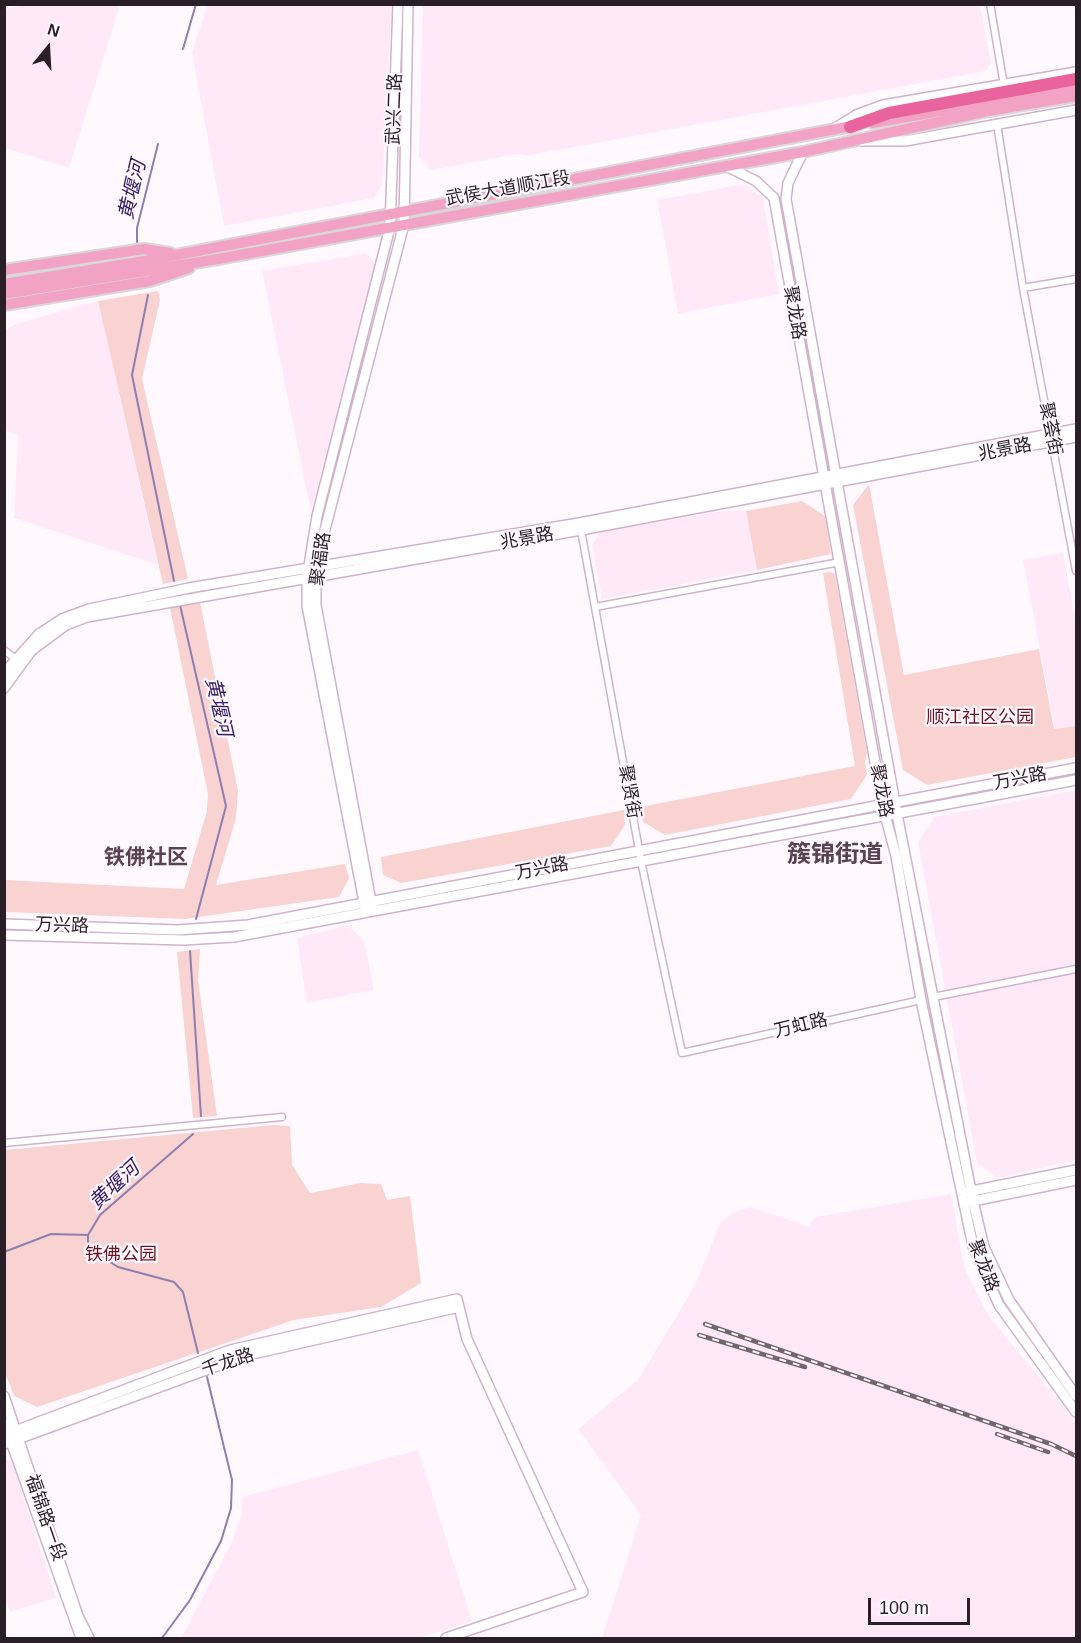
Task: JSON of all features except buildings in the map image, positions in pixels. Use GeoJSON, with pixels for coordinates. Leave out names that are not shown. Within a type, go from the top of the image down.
{"type":"FeatureCollection","features":[{"type":"Feature","properties":{"kind":"highway"},"geometry":{"type":"LineString","coordinates":[[850,127],[889,113],[987,104],[1077,79]]}},
{"type":"Feature","properties":{"kind":"main road"},"geometry":{"type":"LineString","coordinates":[[987,104],[1077,87]]}},
{"type":"Feature","properties":{"kind":"main road"},"geometry":{"type":"LineString","coordinates":[[987,104],[1077,96]]}},
{"type":"Feature","properties":{"kind":"main road","name":"武侯大道顺江段"},"geometry":{"type":"LineString","coordinates":[[31,285],[218,259],[803,152],[856,141],[987,104]]}},
{"type":"Feature","properties":{"kind":"main road","name":"武侯大道顺江段"},"geometry":{"type":"LineString","coordinates":[[31,285],[173,254],[850,127]]}},
{"type":"Feature","properties":{"kind":"main road"},"geometry":{"type":"LineString","coordinates":[[479,197],[483,210]]}},
{"type":"Feature","properties":{"kind":"main road"},"geometry":{"type":"LineString","coordinates":[[4,270],[144,249],[173,254]]}},
{"type":"Feature","properties":{"kind":"main road"},"geometry":{"type":"LineString","coordinates":[[4,305],[150,281],[218,259]]}},
{"type":"Feature","properties":{"kind":"main road"},"geometry":{"type":"LineString","coordinates":[[4,284],[31,285]]}},
{"type":"Feature","properties":{"kind":"main road"},"geometry":{"type":"LineString","coordinates":[[4,294],[31,285]]}},
{"type":"Feature","properties":{"kind":"main road"},"geometry":{"type":"LineString","coordinates":[[4,311],[24,302]]}},
{"type":"Feature","properties":{"kind":"street","name":"武兴二路"},"geometry":{"type":"LineString","coordinates":[[312,573],[317,516],[393,213],[398,4]]}},
{"type":"Feature","properties":{"kind":"street","name":"聚福路"},"geometry":{"type":"LineString","coordinates":[[370,913],[312,573],[404,224],[408,4]]}},
{"type":"Feature","properties":{"kind":"street"},"geometry":{"type":"LineString","coordinates":[[990,4],[1004,86]]}},
{"type":"Feature","properties":{"kind":"street"},"geometry":{"type":"LineString","coordinates":[[833,130],[856,115],[883,105],[1077,72]]}},
{"type":"Feature","properties":{"kind":"street"},"geometry":{"type":"LineString","coordinates":[[856,141],[905,141],[1077,110]]}},
{"type":"Feature","properties":{"kind":"street","name":"聚荟街"},"geometry":{"type":"LineString","coordinates":[[997,124],[1023,288],[1077,571]]}},
{"type":"Feature","properties":{"kind":"street","name":"聚龙路"},"geometry":{"type":"LineString","coordinates":[[803,152],[788,183],[786,199],[897,814],[972,1197],[984,1247],[1009,1300],[1077,1396]]}},
{"type":"Feature","properties":{"kind":"street","name":"聚龙路"},"geometry":{"type":"LineString","coordinates":[[726,166],[756,181],[774,198],[885,811],[896,856],[921,1000],[973,1246],[999,1305],[1077,1412]]}},
{"type":"Feature","properties":{"kind":"street"},"geometry":{"type":"LineString","coordinates":[[1023,288],[1077,279]]}},
{"type":"Feature","properties":{"kind":"street","name":"兆景路"},"geometry":{"type":"LineString","coordinates":[[4,673],[39,634],[62,619],[89,609],[189,588],[312,573],[581,530],[1052,436],[1077,429]]}},
{"type":"Feature","properties":{"kind":"street","name":"兆景路"},"geometry":{"type":"LineString","coordinates":[[1052,436],[1077,437]]}},
{"type":"Feature","properties":{"kind":"street","name":"兆景路"},"geometry":{"type":"LineString","coordinates":[[4,688],[31,651],[66,625],[87,617],[579,523],[825,481]]}},
{"type":"Feature","properties":{"kind":"street","name":"聚贤街"},"geometry":{"type":"LineString","coordinates":[[581,530],[641,861],[682,1053]]}},
{"type":"Feature","properties":{"kind":"street"},"geometry":{"type":"LineString","coordinates":[[595,607],[840,562]]}},
{"type":"Feature","properties":{"kind":"street"},"geometry":{"type":"LineString","coordinates":[[4,650],[16,659]]}},
{"type":"Feature","properties":{"kind":"street","name":"万兴路"},"geometry":{"type":"LineString","coordinates":[[4,924],[177,930],[248,925],[639,850],[885,811],[896,804],[1077,768]]}},
{"type":"Feature","properties":{"kind":"street"},"geometry":{"type":"LineString","coordinates":[[4,935],[207,939],[370,913],[885,811],[897,814],[1077,780]]}},
{"type":"Feature","properties":{"kind":"street"},"geometry":{"type":"LineString","coordinates":[[933,997],[1077,969]]}},
{"type":"Feature","properties":{"kind":"street","name":"万虹路"},"geometry":{"type":"LineString","coordinates":[[682,1053],[921,1000]]}},
{"type":"Feature","properties":{"kind":"street"},"geometry":{"type":"LineString","coordinates":[[4,1143],[282,1117]]}},
{"type":"Feature","properties":{"kind":"street"},"geometry":{"type":"LineString","coordinates":[[972,1197],[1077,1170]]}},
{"type":"Feature","properties":{"kind":"street"},"geometry":{"type":"LineString","coordinates":[[962,1198],[1077,1180]]}},
{"type":"Feature","properties":{"kind":"street","name":"千龙路"},"geometry":{"type":"LineString","coordinates":[[10,1437],[244,1356],[458,1303],[467,1339],[583,1592],[446,1638]]}},
{"type":"Feature","properties":{"kind":"street","name":"福锦路一段"},"geometry":{"type":"LineString","coordinates":[[4,1396],[10,1437],[81,1638]]}},
{"type":"Feature","properties":{"kind":"street","name":"福锦路一段"},"geometry":{"type":"LineString","coordinates":[[4,1422],[78,1616],[89,1638]]}},
{"type":"Feature","properties":{"kind":"shaded area"},"geometry":{"type":"Polygon","coordinates":[[[29,4],[120,5],[69,168],[5,148],[5,9],[29,4]]]}},
{"type":"Feature","properties":{"kind":"shaded area"},"geometry":{"type":"Polygon","coordinates":[[[208,5],[392,5],[382,185],[374,198],[224,226],[192,53],[208,5]]]}},
{"type":"Feature","properties":{"kind":"shaded area"},"geometry":{"type":"Polygon","coordinates":[[[423,5],[980,5],[991,63],[986,71],[526,156],[518,154],[431,170],[419,157],[423,5]]]}},
{"type":"Feature","properties":{"kind":"shaded area"},"geometry":{"type":"Polygon","coordinates":[[[744,184],[763,198],[779,294],[678,314],[657,200],[744,184]]]}},
{"type":"Feature","properties":{"kind":"shaded area"},"geometry":{"type":"Polygon","coordinates":[[[366,253],[376,264],[311,512],[262,271],[366,253]]]}},
{"type":"Feature","properties":{"kind":"shaded area"},"geometry":{"type":"Polygon","coordinates":[[[98,301],[158,565],[14,518],[18,435],[5,431],[5,330],[16,324],[98,301]]]}},
{"type":"Feature","properties":{"kind":"shaded area"},"geometry":{"type":"Polygon","coordinates":[[[723,511],[746,511],[757,570],[602,599],[592,545],[601,531],[723,511]]]}},
{"type":"Feature","properties":{"kind":"shaded area"},"geometry":{"type":"Polygon","coordinates":[[[1063,553],[1076,624],[1076,726],[1055,729],[1023,560],[1063,553]]]}},
{"type":"Feature","properties":{"kind":"shaded area"},"geometry":{"type":"Polygon","coordinates":[[[1076,790],[1076,1160],[998,1178],[977,1163],[918,842],[934,817],[1076,790]]]}},
{"type":"Feature","properties":{"kind":"shaded area"},"geometry":{"type":"Polygon","coordinates":[[[347,925],[364,940],[374,990],[307,1003],[297,938],[347,925]]]}},
{"type":"Feature","properties":{"kind":"shaded area"},"geometry":{"type":"Polygon","coordinates":[[[951,1194],[964,1267],[988,1315],[1076,1423],[1076,1638],[602,1638],[641,1515],[578,1429],[638,1380],[694,1287],[720,1224],[732,1213],[750,1207],[808,1226],[815,1217],[951,1194]]]}},
{"type":"Feature","properties":{"kind":"shaded area"},"geometry":{"type":"Polygon","coordinates":[[[418,1450],[472,1621],[419,1638],[181,1638],[232,1542],[242,1513],[242,1497],[418,1450]]]}},
{"type":"Feature","properties":{"kind":"shaded area"},"geometry":{"type":"Polygon","coordinates":[[[5,1459],[12,1462],[56,1598],[10,1612],[4,1596],[5,1459]]]}},
{"type":"Feature","properties":{"kind":"green space"},"geometry":{"type":"Polygon","coordinates":[[[158,291],[160,300],[142,379],[188,579],[163,584],[98,301],[158,291]]]}},
{"type":"Feature","properties":{"kind":"green space","name":"顺江社区公园"},"geometry":{"type":"Polygon","coordinates":[[[869,484],[904,675],[1039,649],[1054,729],[1076,726],[1076,757],[927,785],[903,770],[853,505],[869,484]]]}},
{"type":"Feature","properties":{"kind":"green space"},"geometry":{"type":"Polygon","coordinates":[[[802,501],[825,516],[831,554],[757,570],[746,511],[802,501]]]}},
{"type":"Feature","properties":{"kind":"green space"},"geometry":{"type":"Polygon","coordinates":[[[823,573],[835,574],[867,753],[865,762],[867,775],[851,799],[665,835],[643,822],[640,807],[855,766],[823,573]]]}},
{"type":"Feature","properties":{"kind":"green space"},"geometry":{"type":"Polygon","coordinates":[[[200,602],[238,791],[236,818],[216,885],[345,864],[349,878],[339,897],[185,919],[5,912],[5,880],[184,889],[207,811],[208,794],[170,608],[200,602]]]}},
{"type":"Feature","properties":{"kind":"green space"},"geometry":{"type":"Polygon","coordinates":[[[624,810],[625,825],[611,846],[401,883],[383,875],[381,857],[624,810]]]}},
{"type":"Feature","properties":{"kind":"green space"},"geometry":{"type":"Polygon","coordinates":[[[200,949],[198,980],[217,1116],[193,1118],[177,952],[200,949]]]}},
{"type":"Feature","properties":{"kind":"green space","name":"铁佛公园"},"geometry":{"type":"Polygon","coordinates":[[[273,1125],[290,1126],[292,1165],[310,1193],[361,1183],[381,1184],[387,1200],[410,1196],[421,1283],[381,1307],[294,1320],[37,1407],[14,1396],[4,1370],[5,1150],[273,1125]]]}},
{"type":"Feature","properties":{"kind":"waterway","name":"黄堰河"},"geometry":{"type":"LineString","coordinates":[[183,49],[196,4]]}},
{"type":"Feature","properties":{"kind":"waterway","name":"黄堰河"},"geometry":{"type":"LineString","coordinates":[[137,242],[137,228],[158,144]]}},
{"type":"Feature","properties":{"kind":"waterway","name":"黄堰河"},"geometry":{"type":"LineString","coordinates":[[148,295],[132,375],[174,581]]}},
{"type":"Feature","properties":{"kind":"waterway","name":"黄堰河"},"geometry":{"type":"LineString","coordinates":[[180,605],[226,806],[196,919]]}},
{"type":"Feature","properties":{"kind":"waterway","name":"黄堰河"},"geometry":{"type":"LineString","coordinates":[[190,951],[201,1116]]}},
{"type":"Feature","properties":{"kind":"waterway","name":"黄堰河"},"geometry":{"type":"LineString","coordinates":[[193,1134],[100,1215],[88,1235],[88,1248],[118,1267],[174,1282],[183,1292],[198,1353]]}},
{"type":"Feature","properties":{"kind":"waterway"},"geometry":{"type":"LineString","coordinates":[[4,1252],[51,1234],[88,1235]]}},
{"type":"Feature","properties":{"kind":"waterway","name":"黄堰河"},"geometry":{"type":"LineString","coordinates":[[162,1638],[190,1600],[221,1541],[231,1508],[232,1480],[207,1377]]}},
{"type":"Feature","properties":{"kind":"railway"},"geometry":{"type":"LineString","coordinates":[[705,1324],[1051,1444],[1076,1456]]}},
{"type":"Feature","properties":{"kind":"railway"},"geometry":{"type":"LineString","coordinates":[[699,1335],[805,1367]]}},
{"type":"Feature","properties":{"kind":"railway"},"geometry":{"type":"LineString","coordinates":[[997,1434],[1048,1452]]}},
{"type":"Feature","properties":{"kind":"district","name":"簇锦街道"},"geometry":{"type":"Point","coordinates":[835,855]}},
{"type":"Feature","properties":{"kind":"district","name":"铁佛社区"},"geometry":{"type":"Point","coordinates":[146,858]}}]}
